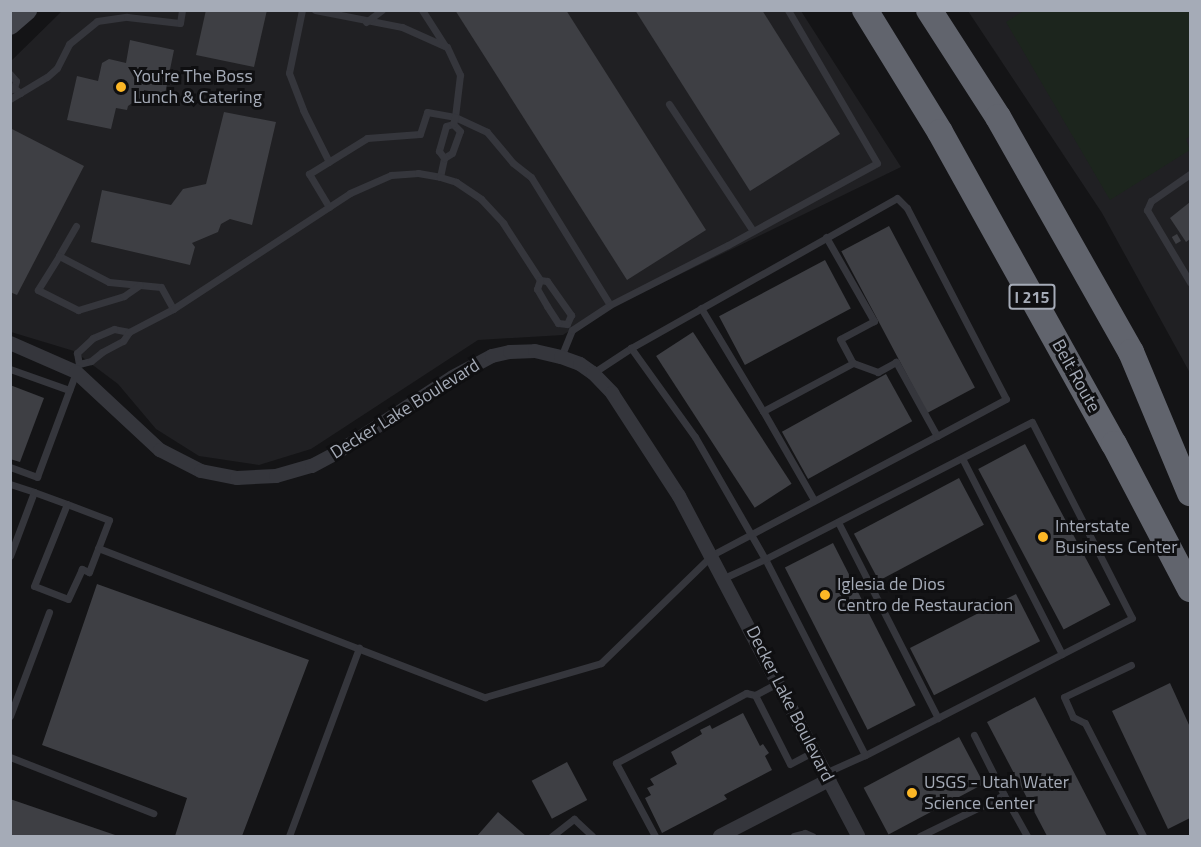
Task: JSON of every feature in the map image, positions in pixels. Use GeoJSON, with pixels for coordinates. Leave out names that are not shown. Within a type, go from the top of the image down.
{"type":"FeatureCollection","features":[{"type":"Feature","properties":{"kind":"highway","name":"Belt Route"},"geometry":{"type":"LineString","coordinates":[[864,10],[940,132],[1114,444],[1191,589]]}},
{"type":"Feature","properties":{"kind":"highway"},"geometry":{"type":"LineString","coordinates":[[929,10],[998,117],[1191,458]]}},
{"type":"Feature","properties":{"kind":"highway"},"geometry":{"type":"LineString","coordinates":[[1131,352],[1191,493]]}},
{"type":"Feature","properties":{"kind":"street"},"geometry":{"type":"LineString","coordinates":[[10,25],[27,10]]}},
{"type":"Feature","properties":{"kind":"street","name":"Decker Lake Boulevard"},"geometry":{"type":"LineString","coordinates":[[10,343],[78,368],[143,437],[160,450],[201,471],[237,478],[253,478],[297,471],[326,459],[453,376],[492,356],[510,352],[535,351],[561,357],[593,373],[612,393],[630,420],[712,555],[858,837]]}},
{"type":"Feature","properties":{"kind":"street"},"geometry":{"type":"LineString","coordinates":[[720,837],[827,777]]}},
{"type":"Feature","properties":{"kind":"lane"},"geometry":{"type":"LineString","coordinates":[[15,90],[47,77],[57,68],[69,44],[97,21],[127,17],[180,23],[183,10]]}},
{"type":"Feature","properties":{"kind":"lane"},"geometry":{"type":"LineString","coordinates":[[302,10],[289,73],[303,110],[329,162]]}},
{"type":"Feature","properties":{"kind":"lane"},"geometry":{"type":"LineString","coordinates":[[315,10],[366,22],[402,27],[446,46]]}},
{"type":"Feature","properties":{"kind":"lane"},"geometry":{"type":"LineString","coordinates":[[366,22],[382,10]]}},
{"type":"Feature","properties":{"kind":"lane"},"geometry":{"type":"LineString","coordinates":[[422,10],[446,46],[460,75],[454,121],[460,131],[452,153],[444,158],[440,177]]}},
{"type":"Feature","properties":{"kind":"lane"},"geometry":{"type":"LineString","coordinates":[[540,280],[537,290],[558,323],[569,327],[877,163],[788,10]]}},
{"type":"Feature","properties":{"kind":"lane"},"geometry":{"type":"LineString","coordinates":[[10,74],[16,81],[15,90],[10,99]]}},
{"type":"Feature","properties":{"kind":"lane"},"geometry":{"type":"LineString","coordinates":[[669,104],[753,231]]}},
{"type":"Feature","properties":{"kind":"lane"},"geometry":{"type":"LineString","coordinates":[[329,207],[309,174],[367,138],[420,134],[427,112],[487,132],[513,163],[531,177],[609,305]]}},
{"type":"Feature","properties":{"kind":"lane"},"geometry":{"type":"LineString","coordinates":[[444,158],[439,152],[446,126],[454,121]]}},
{"type":"Feature","properties":{"kind":"lane"},"geometry":{"type":"LineString","coordinates":[[78,368],[123,341],[129,332],[173,309],[360,187],[392,175],[418,173],[456,182],[493,209],[540,280]]}},
{"type":"Feature","properties":{"kind":"lane"},"geometry":{"type":"LineString","coordinates":[[1191,174],[1151,201],[1147,210],[1191,282]]}},
{"type":"Feature","properties":{"kind":"lane"},"geometry":{"type":"LineString","coordinates":[[99,548],[485,697],[601,663],[712,555],[1006,399],[907,208],[897,198],[701,308],[593,373]]}},
{"type":"Feature","properties":{"kind":"lane"},"geometry":{"type":"LineString","coordinates":[[76,226],[38,290],[78,310],[124,296],[141,284]]}},
{"type":"Feature","properties":{"kind":"lane"},"geometry":{"type":"LineString","coordinates":[[826,237],[874,321],[840,339],[854,363],[879,372],[896,362],[937,436]]}},
{"type":"Feature","properties":{"kind":"lane"},"geometry":{"type":"LineString","coordinates":[[59,256],[109,282],[161,287],[173,309]]}},
{"type":"Feature","properties":{"kind":"lane"},"geometry":{"type":"LineString","coordinates":[[540,280],[547,280],[571,315],[561,357]]}},
{"type":"Feature","properties":{"kind":"lane"},"geometry":{"type":"LineString","coordinates":[[701,308],[814,500]]}},
{"type":"Feature","properties":{"kind":"lane"},"geometry":{"type":"LineString","coordinates":[[10,467],[37,477],[78,368],[77,353],[93,338],[114,329],[129,332]]}},
{"type":"Feature","properties":{"kind":"lane"},"geometry":{"type":"LineString","coordinates":[[632,348],[695,436],[753,533],[866,755]]}},
{"type":"Feature","properties":{"kind":"lane"},"geometry":{"type":"LineString","coordinates":[[763,411],[854,363]]}},
{"type":"Feature","properties":{"kind":"lane"},"geometry":{"type":"LineString","coordinates":[[10,369],[69,390]]}},
{"type":"Feature","properties":{"kind":"lane"},"geometry":{"type":"LineString","coordinates":[[724,578],[1032,422],[1132,618],[938,717],[827,777]]}},
{"type":"Feature","properties":{"kind":"lane"},"geometry":{"type":"LineString","coordinates":[[962,458],[1062,654]]}},
{"type":"Feature","properties":{"kind":"lane"},"geometry":{"type":"LineString","coordinates":[[10,484],[110,519],[89,572],[82,569],[68,599],[34,586],[67,504]]}},
{"type":"Feature","properties":{"kind":"lane"},"geometry":{"type":"LineString","coordinates":[[10,556],[34,492]]}},
{"type":"Feature","properties":{"kind":"lane"},"geometry":{"type":"LineString","coordinates":[[838,522],[938,717]]}},
{"type":"Feature","properties":{"kind":"lane"},"geometry":{"type":"LineString","coordinates":[[10,717],[49,612]]}},
{"type":"Feature","properties":{"kind":"lane"},"geometry":{"type":"LineString","coordinates":[[289,837],[359,648]]}},
{"type":"Feature","properties":{"kind":"lane"},"geometry":{"type":"LineString","coordinates":[[1131,665],[1064,697],[1073,717],[1085,723],[1143,837]]}},
{"type":"Feature","properties":{"kind":"lane"},"geometry":{"type":"LineString","coordinates":[[656,837],[616,763],[746,693],[755,695],[778,683]]}},
{"type":"Feature","properties":{"kind":"lane"},"geometry":{"type":"LineString","coordinates":[[755,695],[790,764],[814,752]]}},
{"type":"Feature","properties":{"kind":"lane"},"geometry":{"type":"LineString","coordinates":[[974,735],[1027,837]]}},
{"type":"Feature","properties":{"kind":"lane"},"geometry":{"type":"LineString","coordinates":[[10,757],[153,813]]}},
{"type":"Feature","properties":{"kind":"lane"},"geometry":{"type":"LineString","coordinates":[[920,837],[1004,795]]}},
{"type":"Feature","properties":{"kind":"lane"},"geometry":{"type":"LineString","coordinates":[[552,837],[574,819],[592,837]]}},
{"type":"Feature","properties":{"kind":"lane"},"geometry":{"type":"LineString","coordinates":[[794,837],[809,835]]}},
{"type":"Feature","properties":{"kind":"shaded area"},"geometry":{"type":"Polygon","coordinates":[[[1025,10],[1190,11],[1190,136],[1186,139],[1190,150],[1110,200],[1006,22],[1025,10]]]}},
{"type":"Feature","properties":{"kind":"shaded area"},"geometry":{"type":"Polygon","coordinates":[[[62,11],[801,11],[901,167],[586,320],[563,335],[478,340],[311,449],[259,465],[199,456],[156,429],[118,384],[74,351],[11,332],[10,62],[62,11]]]}},
{"type":"Feature","properties":{"kind":"shaded area"},"geometry":{"type":"Polygon","coordinates":[[[968,11],[1190,11],[1190,373],[1102,213],[968,11]]]}},
{"type":"Feature","properties":{"kind":"building"},"geometry":{"type":"Polygon","coordinates":[[[206,10],[267,10],[254,67],[196,55],[206,10]]]}},
{"type":"Feature","properties":{"kind":"building"},"geometry":{"type":"Polygon","coordinates":[[[455,10],[566,10],[706,230],[627,280],[455,10]]]}},
{"type":"Feature","properties":{"kind":"building"},"geometry":{"type":"Polygon","coordinates":[[[635,10],[762,10],[840,134],[750,191],[635,10]]]}},
{"type":"Feature","properties":{"kind":"building"},"geometry":{"type":"Polygon","coordinates":[[[130,40],[174,50],[165,94],[144,90],[142,101],[138,99],[128,106],[127,110],[116,108],[111,129],[67,120],[77,76],[98,81],[102,63],[109,59],[126,63],[130,40]]]}},
{"type":"Feature","properties":{"kind":"building"},"geometry":{"type":"Polygon","coordinates":[[[224,112],[276,122],[252,225],[230,219],[221,224],[218,232],[192,243],[195,247],[190,265],[91,242],[102,190],[171,205],[183,189],[206,184],[224,112]]]}},
{"type":"Feature","properties":{"kind":"building"},"geometry":{"type":"Polygon","coordinates":[[[10,128],[84,166],[17,295],[10,292],[10,128]]]}},
{"type":"Feature","properties":{"kind":"building"},"geometry":{"type":"Polygon","coordinates":[[[1190,202],[1190,239],[1186,242],[1170,218],[1190,202]]]}},
{"type":"Feature","properties":{"kind":"building"},"geometry":{"type":"Polygon","coordinates":[[[889,226],[975,388],[927,413],[841,251],[889,226]]]}},
{"type":"Feature","properties":{"kind":"building"},"geometry":{"type":"Polygon","coordinates":[[[1177,234],[1181,241],[1176,244],[1172,237],[1177,234]]]}},
{"type":"Feature","properties":{"kind":"building"},"geometry":{"type":"Polygon","coordinates":[[[825,260],[851,309],[745,365],[719,316],[825,260]]]}},
{"type":"Feature","properties":{"kind":"building"},"geometry":{"type":"Polygon","coordinates":[[[693,332],[792,484],[755,508],[656,356],[693,332]]]}},
{"type":"Feature","properties":{"kind":"building"},"geometry":{"type":"Polygon","coordinates":[[[886,374],[912,421],[808,479],[782,432],[886,374]]]}},
{"type":"Feature","properties":{"kind":"building"},"geometry":{"type":"Polygon","coordinates":[[[10,385],[44,398],[20,462],[10,459],[10,385]]]}},
{"type":"Feature","properties":{"kind":"building","name":"Interstate Business Center"},"geometry":{"type":"Polygon","coordinates":[[[1025,444],[1110,605],[1064,630],[978,469],[1025,444]]]}},
{"type":"Feature","properties":{"kind":"building"},"geometry":{"type":"Polygon","coordinates":[[[959,478],[984,525],[879,581],[854,534],[959,478]]]}},
{"type":"Feature","properties":{"kind":"building"},"geometry":{"type":"Polygon","coordinates":[[[833,543],[916,705],[868,730],[785,568],[833,543]]]}},
{"type":"Feature","properties":{"kind":"building"},"geometry":{"type":"Polygon","coordinates":[[[97,584],[309,660],[242,836],[175,836],[187,798],[42,745],[97,584]]]}},
{"type":"Feature","properties":{"kind":"building","name":"Interstate Business Center"},"geometry":{"type":"Polygon","coordinates":[[[1016,594],[1040,641],[934,695],[910,648],[1016,594]]]}},
{"type":"Feature","properties":{"kind":"building"},"geometry":{"type":"Polygon","coordinates":[[[1170,683],[1190,727],[1190,818],[1168,829],[1112,711],[1170,683]]]}},
{"type":"Feature","properties":{"kind":"building"},"geometry":{"type":"Polygon","coordinates":[[[1035,697],[1107,836],[1047,836],[987,722],[1035,697]]]}},
{"type":"Feature","properties":{"kind":"building"},"geometry":{"type":"Polygon","coordinates":[[[743,713],[760,746],[763,744],[769,753],[765,756],[772,770],[724,795],[727,799],[662,833],[645,798],[651,795],[647,788],[654,785],[650,779],[677,764],[671,752],[702,734],[700,730],[710,725],[712,729],[743,713]]]}},
{"type":"Feature","properties":{"kind":"building"},"geometry":{"type":"Polygon","coordinates":[[[959,737],[984,784],[889,834],[864,788],[959,737]]]}},
{"type":"Feature","properties":{"kind":"building"},"geometry":{"type":"Polygon","coordinates":[[[567,762],[587,800],[552,819],[532,781],[567,762]]]}},
{"type":"Feature","properties":{"kind":"building"},"geometry":{"type":"Polygon","coordinates":[[[10,799],[118,836],[10,836],[10,799]]]}},
{"type":"Feature","properties":{"kind":"building"},"geometry":{"type":"Polygon","coordinates":[[[498,812],[526,836],[477,836],[498,812]]]}},
{"type":"Feature","properties":{"kind":"place","name":"You're The Boss Lunch & Catering"},"geometry":{"type":"Point","coordinates":[121,87]}},
{"type":"Feature","properties":{"kind":"place","name":"Interstate Business Center"},"geometry":{"type":"Point","coordinates":[1043,537]}},
{"type":"Feature","properties":{"kind":"place","name":"Iglesia de Dios Centro de Restauracion"},"geometry":{"type":"Point","coordinates":[825,595]}},
{"type":"Feature","properties":{"kind":"place","name":"USGS - Utah Water Science Center"},"geometry":{"type":"Point","coordinates":[912,793]}}]}
